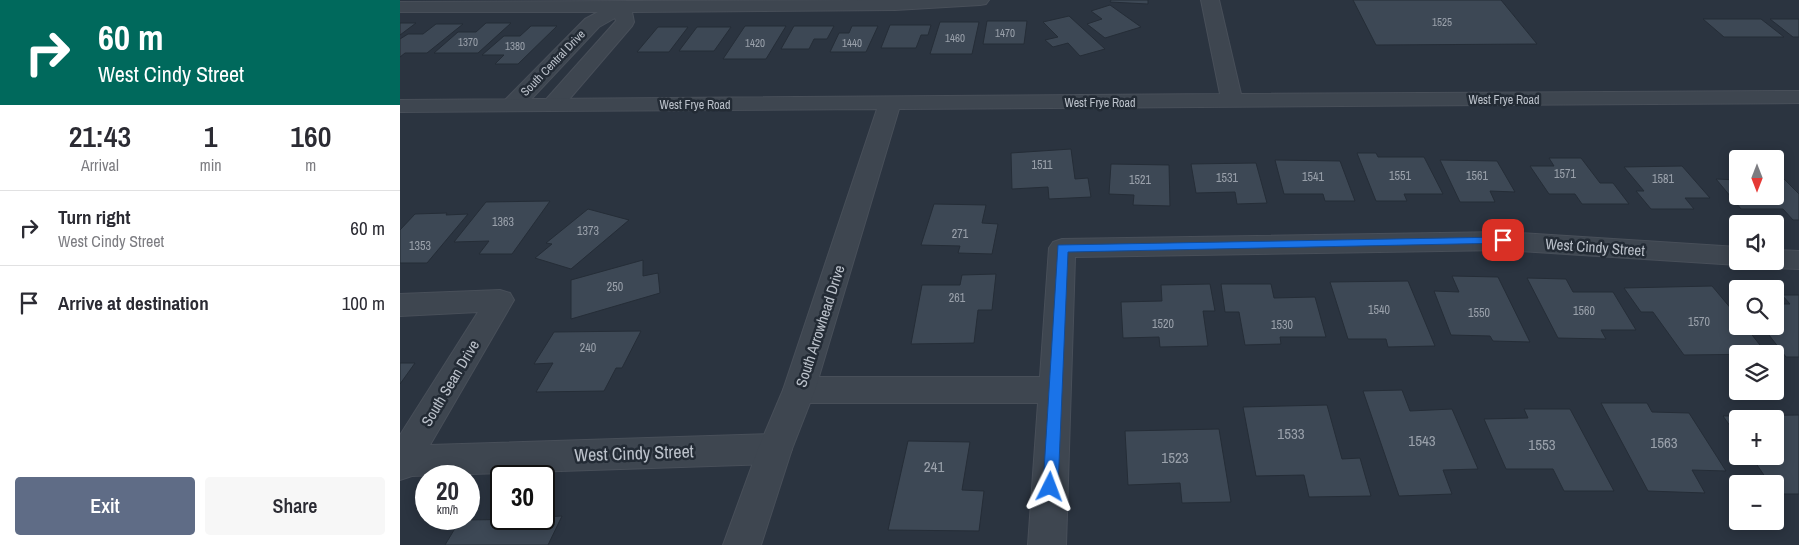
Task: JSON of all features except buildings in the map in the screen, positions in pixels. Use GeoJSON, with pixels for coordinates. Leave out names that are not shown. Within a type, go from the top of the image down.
{"type":"FeatureCollection","features":[{"type":"Feature","properties":{"kind":"street"},"geometry":{"type":"LineString","coordinates":[[400,7],[625,4],[895,5],[980,0]]}},
{"type":"Feature","properties":{"kind":"street"},"geometry":{"type":"LineString","coordinates":[[1210,0],[1232,102]]}},
{"type":"Feature","properties":{"kind":"street","name":"South Central Drive"},"geometry":{"type":"LineString","coordinates":[[513,105],[592,23],[625,4],[625,22],[552,105]]}},
{"type":"Feature","properties":{"kind":"street","name":"West Frye Road"},"geometry":{"type":"LineString","coordinates":[[400,106],[1799,97]]}},
{"type":"Feature","properties":{"kind":"street","name":"South Arrowhead Drive"},"geometry":{"type":"LineString","coordinates":[[742,545],[775,449],[800,390],[890,104]]}},
{"type":"Feature","properties":{"kind":"street","name":"West Cindy Street"},"geometry":{"type":"LineString","coordinates":[[1055,390],[1062,248],[1503,240],[1729,255]]}},
{"type":"Feature","properties":{"kind":"street"},"geometry":{"type":"LineString","coordinates":[[1784,259],[1799,260]]}},
{"type":"Feature","properties":{"kind":"street","name":"South Sean Drive"},"geometry":{"type":"LineString","coordinates":[[400,305],[500,300],[401,463]]}},
{"type":"Feature","properties":{"kind":"street"},"geometry":{"type":"LineString","coordinates":[[800,390],[1055,390],[1048,545]]}},
{"type":"Feature","properties":{"kind":"street","name":"West Cindy Street"},"geometry":{"type":"LineString","coordinates":[[401,463],[775,449]]}},
{"type":"Feature","properties":{"kind":"route"},"geometry":{"type":"LineString","coordinates":[[1050,487],[1062,248],[1503,240]]}}]}
